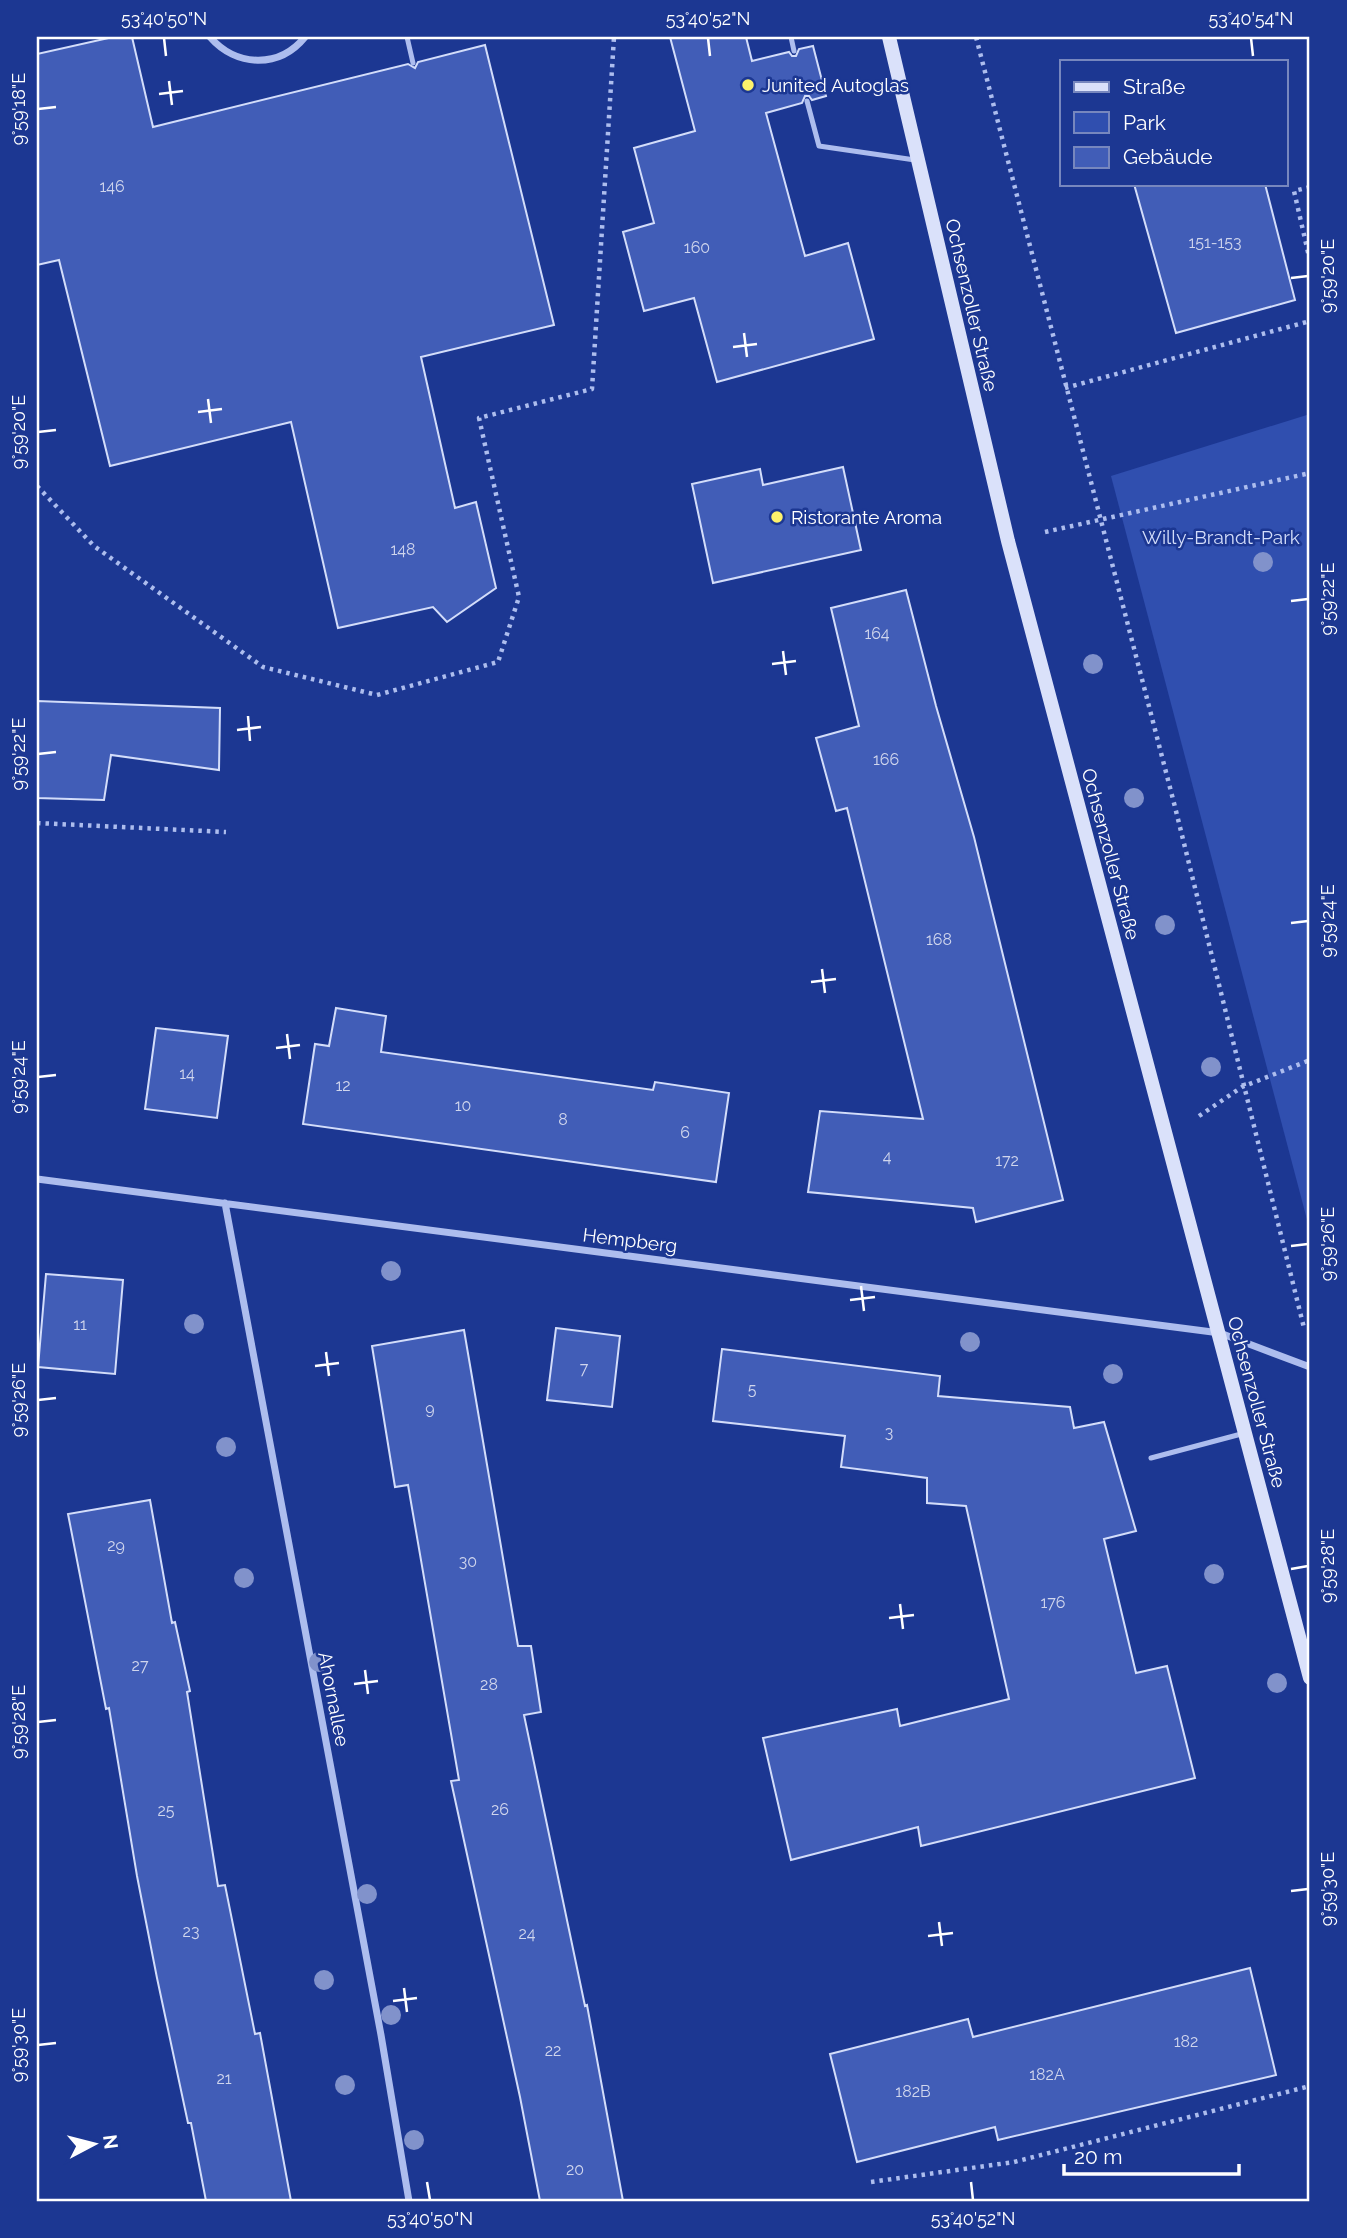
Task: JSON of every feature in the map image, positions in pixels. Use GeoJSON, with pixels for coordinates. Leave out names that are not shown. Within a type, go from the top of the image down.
{"type":"FeatureCollection","features":[{"type":"Feature","properties":{"kind":"main road","name":"Ochsenzoller Straße"},"geometry":{"type":"LineString","coordinates":[[889,37],[1008,541],[1310,1678]]}},
{"type":"Feature","properties":{"kind":"street"},"geometry":{"type":"LineString","coordinates":[[210,37],[225,52],[243,60],[261,61],[280,57],[297,47],[305,37]]}},
{"type":"Feature","properties":{"kind":"street","name":"Hempberg"},"geometry":{"type":"LineString","coordinates":[[37,1179],[1220,1333],[1310,1367]]}},
{"type":"Feature","properties":{"kind":"street","name":"Ahornallee"},"geometry":{"type":"LineString","coordinates":[[225,1203],[378,2021],[409,2201]]}},
{"type":"Feature","properties":{"kind":"lane"},"geometry":{"type":"LineString","coordinates":[[407,37],[413,63]]}},
{"type":"Feature","properties":{"kind":"lane"},"geometry":{"type":"LineString","coordinates":[[791,37],[794,51]]}},
{"type":"Feature","properties":{"kind":"lane"},"geometry":{"type":"LineString","coordinates":[[807,101],[819,146],[918,160]]}},
{"type":"Feature","properties":{"kind":"lane"},"geometry":{"type":"LineString","coordinates":[[1151,1458],[1245,1433]]}},
{"type":"Feature","properties":{"kind":"path"},"geometry":{"type":"LineString","coordinates":[[37,486],[94,547],[263,667],[377,695],[498,662],[519,597],[479,418],[592,390],[614,37]]}},
{"type":"Feature","properties":{"kind":"path"},"geometry":{"type":"LineString","coordinates":[[976,37],[1175,807],[1242,1087],[1307,1341]]}},
{"type":"Feature","properties":{"kind":"path"},"geometry":{"type":"LineString","coordinates":[[1310,187],[1294,191],[1310,261]]}},
{"type":"Feature","properties":{"kind":"path"},"geometry":{"type":"LineString","coordinates":[[1065,388],[1310,321]]}},
{"type":"Feature","properties":{"kind":"path"},"geometry":{"type":"LineString","coordinates":[[1008,541],[1310,473]]}},
{"type":"Feature","properties":{"kind":"path"},"geometry":{"type":"LineString","coordinates":[[37,823],[226,832]]}},
{"type":"Feature","properties":{"kind":"path"},"geometry":{"type":"LineString","coordinates":[[1168,1143],[1203,1112],[1242,1087],[1310,1060]]}},
{"type":"Feature","properties":{"kind":"path"},"geometry":{"type":"LineString","coordinates":[[871,2182],[1014,2162],[1310,2086]]}},
{"type":"Feature","properties":{"kind":"green space","name":"Willy-Brandt-Park"},"geometry":{"type":"Polygon","coordinates":[[[1310,414],[1310,1231],[1111,476],[1310,414]]]}},
{"type":"Feature","properties":{"kind":"building"},"geometry":{"type":"Polygon","coordinates":[[[113,37],[132,37],[153,127],[408,64],[415,68],[418,62],[485,45],[554,325],[421,357],[455,508],[476,502],[496,588],[447,622],[433,607],[338,628],[291,422],[110,466],[59,260],[37,265],[37,54],[113,37]]]}},
{"type":"Feature","properties":{"kind":"building"},"geometry":{"type":"Polygon","coordinates":[[[670,37],[746,37],[752,61],[789,52],[796,56],[799,49],[813,46],[826,96],[812,100],[805,96],[802,103],[766,113],[805,256],[848,243],[874,339],[717,382],[694,298],[644,311],[623,232],[654,223],[634,148],[695,131],[670,37]]]}},
{"type":"Feature","properties":{"kind":"building"},"geometry":{"type":"Polygon","coordinates":[[[1135,186],[1266,186],[1295,300],[1176,333],[1135,186]]]}},
{"type":"Feature","properties":{"kind":"building","name":"Ristorante Aroma"},"geometry":{"type":"Polygon","coordinates":[[[843,467],[861,550],[713,583],[692,484],[760,469],[763,485],[843,467]]]}},
{"type":"Feature","properties":{"kind":"building"},"geometry":{"type":"Polygon","coordinates":[[[906,590],[974,837],[1063,1200],[976,1222],[973,1208],[808,1192],[820,1111],[923,1119],[847,808],[836,811],[816,738],[859,726],[831,608],[906,590]]]}},
{"type":"Feature","properties":{"kind":"building"},"geometry":{"type":"Polygon","coordinates":[[[37,701],[220,708],[219,770],[111,755],[104,800],[37,798],[37,701]]]}},
{"type":"Feature","properties":{"kind":"building"},"geometry":{"type":"Polygon","coordinates":[[[336,1008],[386,1016],[381,1052],[653,1090],[655,1082],[729,1093],[716,1182],[303,1124],[315,1044],[329,1046],[336,1008]]]}},
{"type":"Feature","properties":{"kind":"building"},"geometry":{"type":"Polygon","coordinates":[[[156,1028],[228,1036],[217,1118],[145,1109],[156,1028]]]}},
{"type":"Feature","properties":{"kind":"building"},"geometry":{"type":"Polygon","coordinates":[[[46,1274],[123,1280],[115,1374],[38,1367],[46,1274]]]}},
{"type":"Feature","properties":{"kind":"building"},"geometry":{"type":"Polygon","coordinates":[[[556,1328],[620,1336],[612,1407],[547,1400],[556,1328]]]}},
{"type":"Feature","properties":{"kind":"building"},"geometry":{"type":"Polygon","coordinates":[[[464,1330],[518,1646],[531,1646],[541,1712],[524,1715],[585,2006],[587,2005],[623,2201],[540,2201],[451,1781],[459,1780],[408,1485],[395,1487],[372,1346],[464,1330]]]}},
{"type":"Feature","properties":{"kind":"building"},"geometry":{"type":"Polygon","coordinates":[[[722,1349],[940,1376],[938,1396],[1070,1407],[1074,1428],[1104,1422],[1136,1531],[1104,1539],[1136,1673],[1167,1666],[1195,1778],[921,1846],[918,1827],[791,1860],[763,1738],[897,1709],[900,1726],[1009,1699],[966,1506],[927,1503],[927,1478],[841,1467],[845,1436],[713,1421],[722,1349]]]}},
{"type":"Feature","properties":{"kind":"building"},"geometry":{"type":"Polygon","coordinates":[[[150,1500],[172,1623],[175,1622],[190,1691],[187,1692],[218,1886],[225,1885],[255,2034],[260,2033],[291,2201],[206,2201],[157,1978],[109,1708],[106,1709],[68,1514],[150,1500]]]}},
{"type":"Feature","properties":{"kind":"building"},"geometry":{"type":"Polygon","coordinates":[[[1250,1968],[1276,2075],[998,2140],[995,2127],[857,2162],[830,2054],[968,2019],[973,2037],[1250,1968]]]}},
{"type":"Feature","properties":{"kind":"place","name":"Junited Autoglas"},"geometry":{"type":"Point","coordinates":[748,85]}},
{"type":"Feature","properties":{"kind":"place","name":"Ristorante Aroma"},"geometry":{"type":"Point","coordinates":[777,517]}}]}
